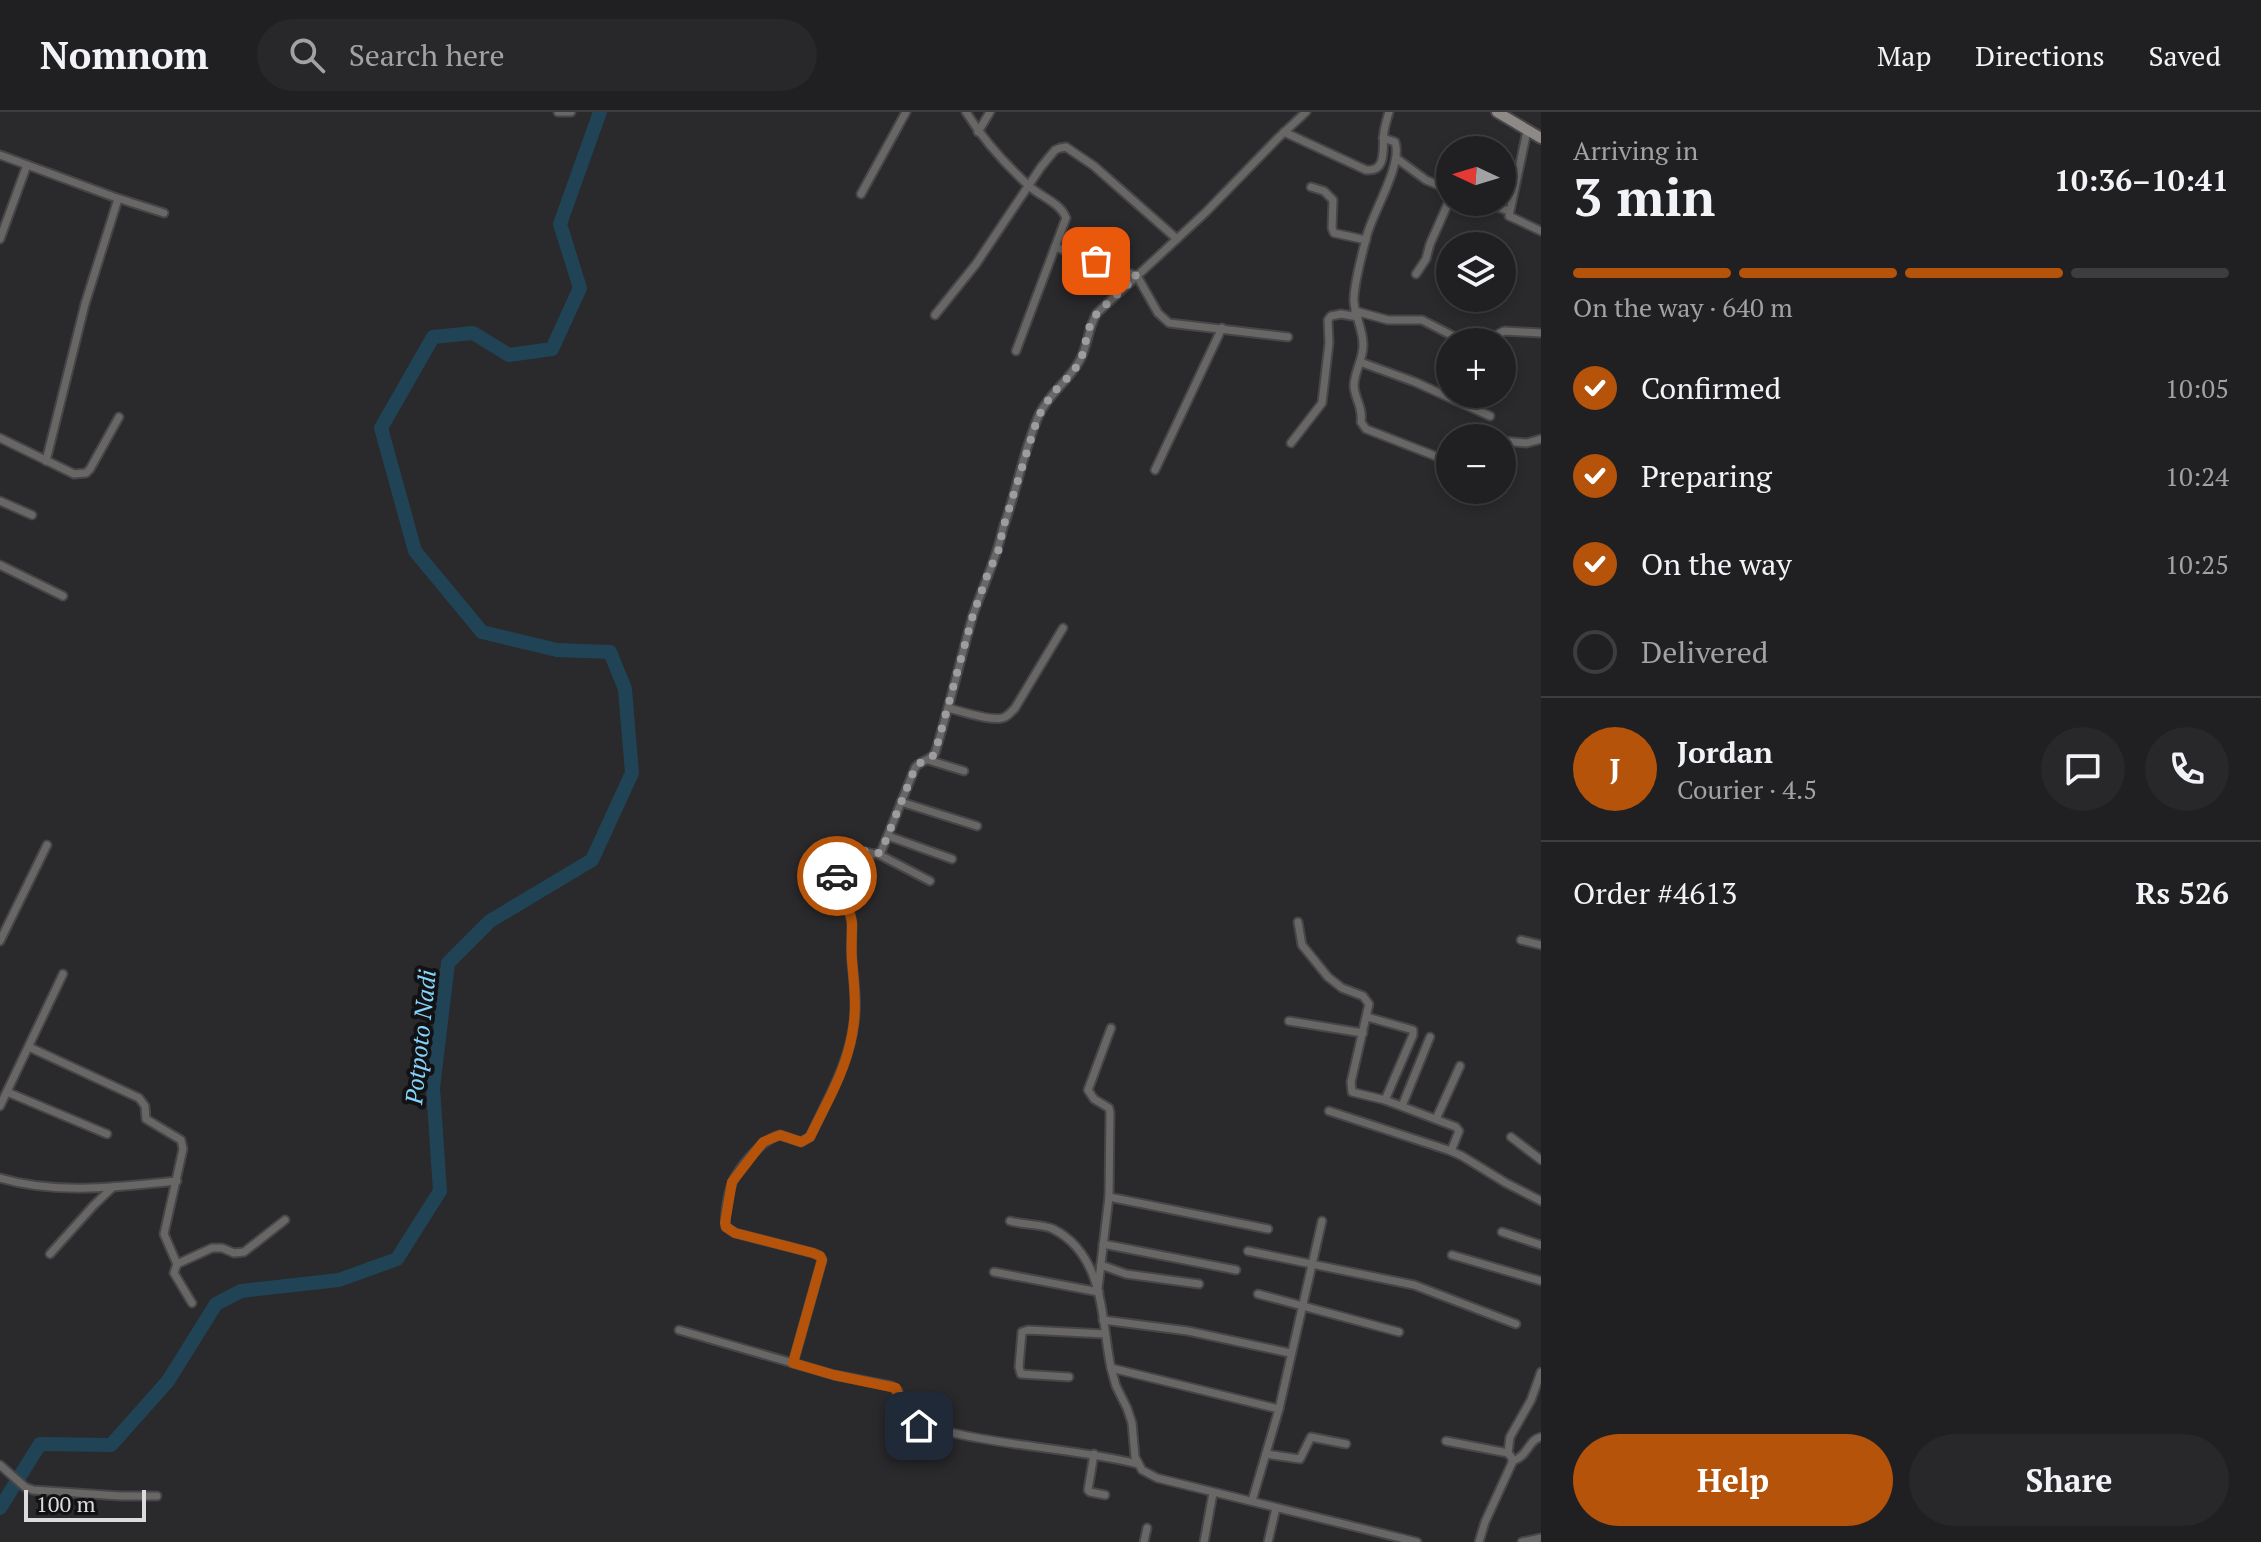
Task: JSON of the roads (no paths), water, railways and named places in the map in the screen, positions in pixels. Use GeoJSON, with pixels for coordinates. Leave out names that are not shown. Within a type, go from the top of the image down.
{"type":"FeatureCollection","features":[{"type":"Feature","properties":{"kind":"main road"},"geometry":{"type":"LineString","coordinates":[[1497,112],[1541,138]]}},
{"type":"Feature","properties":{"kind":"street"},"geometry":{"type":"LineString","coordinates":[[558,112],[571,112]]}},
{"type":"Feature","properties":{"kind":"street"},"geometry":{"type":"LineString","coordinates":[[861,194],[906,112]]}},
{"type":"Feature","properties":{"kind":"street"},"geometry":{"type":"LineString","coordinates":[[966,112],[978,132],[1027,185],[1064,213],[1065,223],[1016,351]]}},
{"type":"Feature","properties":{"kind":"street"},"geometry":{"type":"LineString","coordinates":[[978,132],[990,112]]}},
{"type":"Feature","properties":{"kind":"street"},"geometry":{"type":"LineString","coordinates":[[878,854],[915,768],[935,753],[973,615],[999,549],[1038,417],[1052,394],[1074,371],[1097,313],[1306,112]]}},
{"type":"Feature","properties":{"kind":"street"},"geometry":{"type":"LineString","coordinates":[[1281,135],[1366,170],[1373,170],[1379,168],[1382,162],[1389,112]]}},
{"type":"Feature","properties":{"kind":"street"},"geometry":{"type":"LineString","coordinates":[[1516,180],[1527,131]]}},
{"type":"Feature","properties":{"kind":"street"},"geometry":{"type":"LineString","coordinates":[[1383,138],[1395,142],[1397,152],[1366,240],[1354,294],[1364,346],[1354,388],[1355,396],[1362,410],[1362,426],[1436,456]]}},
{"type":"Feature","properties":{"kind":"street"},"geometry":{"type":"LineString","coordinates":[[935,315],[976,264],[1027,185],[1055,150],[1066,147],[1109,178],[1177,239]]}},
{"type":"Feature","properties":{"kind":"street"},"geometry":{"type":"LineString","coordinates":[[0,155],[164,213]]}},
{"type":"Feature","properties":{"kind":"street"},"geometry":{"type":"LineString","coordinates":[[1396,158],[1436,184]]}},
{"type":"Feature","properties":{"kind":"street"},"geometry":{"type":"LineString","coordinates":[[0,239],[27,165]]}},
{"type":"Feature","properties":{"kind":"street"},"geometry":{"type":"LineString","coordinates":[[1311,187],[1324,191],[1333,200],[1334,233],[1366,240]]}},
{"type":"Feature","properties":{"kind":"street"},"geometry":{"type":"LineString","coordinates":[[46,461],[85,304],[118,199]]}},
{"type":"Feature","properties":{"kind":"street"},"geometry":{"type":"LineString","coordinates":[[1416,274],[1426,259],[1443,216]]}},
{"type":"Feature","properties":{"kind":"street"},"geometry":{"type":"LineString","coordinates":[[1509,216],[1541,231]]}},
{"type":"Feature","properties":{"kind":"street"},"geometry":{"type":"LineString","coordinates":[[1055,247],[1137,276],[1158,313],[1169,323],[1288,337]]}},
{"type":"Feature","properties":{"kind":"street"},"geometry":{"type":"LineString","coordinates":[[1291,443],[1322,403],[1329,343],[1328,320],[1335,314],[1422,320],[1441,328]]}},
{"type":"Feature","properties":{"kind":"street"},"geometry":{"type":"LineString","coordinates":[[1155,470],[1222,328]]}},
{"type":"Feature","properties":{"kind":"street"},"geometry":{"type":"LineString","coordinates":[[1516,332],[1541,333]]}},
{"type":"Feature","properties":{"kind":"street"},"geometry":{"type":"LineString","coordinates":[[1360,362],[1415,382],[1490,416]]}},
{"type":"Feature","properties":{"kind":"street"},"geometry":{"type":"LineString","coordinates":[[0,438],[74,474],[86,473],[119,417]]}},
{"type":"Feature","properties":{"kind":"street"},"geometry":{"type":"LineString","coordinates":[[1516,442],[1541,439]]}},
{"type":"Feature","properties":{"kind":"street"},"geometry":{"type":"LineString","coordinates":[[0,501],[32,515]]}},
{"type":"Feature","properties":{"kind":"street"},"geometry":{"type":"LineString","coordinates":[[0,565],[63,596]]}},
{"type":"Feature","properties":{"kind":"street"},"geometry":{"type":"LineString","coordinates":[[948,708],[994,719],[1004,718],[1015,708],[1063,628]]}},
{"type":"Feature","properties":{"kind":"street"},"geometry":{"type":"LineString","coordinates":[[927,759],[964,771]]}},
{"type":"Feature","properties":{"kind":"street"},"geometry":{"type":"LineString","coordinates":[[901,802],[977,826]]}},
{"type":"Feature","properties":{"kind":"street"},"geometry":{"type":"LineString","coordinates":[[888,836],[952,859]]}},
{"type":"Feature","properties":{"kind":"street"},"geometry":{"type":"LineString","coordinates":[[0,941],[47,845]]}},
{"type":"Feature","properties":{"kind":"street"},"geometry":{"type":"LineString","coordinates":[[793,1363],[822,1260],[813,1253],[735,1233],[726,1227],[725,1216],[735,1177],[763,1142],[780,1135],[797,1142],[807,1140],[847,1056],[853,1034],[856,998],[850,911],[838,886],[839,868],[852,850],[860,849],[878,854],[930,881]]}},
{"type":"Feature","properties":{"kind":"street"},"geometry":{"type":"LineString","coordinates":[[1298,922],[1302,945],[1334,982],[1368,999],[1369,1009],[1351,1088],[1355,1094],[1385,1100],[1458,1128],[1451,1151]]}},
{"type":"Feature","properties":{"kind":"street"},"geometry":{"type":"LineString","coordinates":[[1521,940],[1541,945]]}},
{"type":"Feature","properties":{"kind":"street"},"geometry":{"type":"LineString","coordinates":[[0,1104],[63,974]]}},
{"type":"Feature","properties":{"kind":"street"},"geometry":{"type":"LineString","coordinates":[[1367,1017],[1413,1030],[1385,1100]]}},
{"type":"Feature","properties":{"kind":"street"},"geometry":{"type":"LineString","coordinates":[[1289,1021],[1363,1033]]}},
{"type":"Feature","properties":{"kind":"street"},"geometry":{"type":"LineString","coordinates":[[1098,1290],[1111,1165],[1109,1108],[1094,1099],[1088,1090],[1111,1028]]}},
{"type":"Feature","properties":{"kind":"street"},"geometry":{"type":"LineString","coordinates":[[1402,1106],[1430,1037]]}},
{"type":"Feature","properties":{"kind":"street"},"geometry":{"type":"LineString","coordinates":[[29,1047],[139,1098],[145,1106],[146,1119],[179,1138],[183,1149],[164,1234],[177,1264],[174,1273],[192,1303]]}},
{"type":"Feature","properties":{"kind":"street"},"geometry":{"type":"LineString","coordinates":[[1436,1119],[1460,1066]]}},
{"type":"Feature","properties":{"kind":"street"},"geometry":{"type":"LineString","coordinates":[[7,1092],[107,1134]]}},
{"type":"Feature","properties":{"kind":"street"},"geometry":{"type":"LineString","coordinates":[[1329,1111],[1451,1151],[1540,1197]]}},
{"type":"Feature","properties":{"kind":"street"},"geometry":{"type":"LineString","coordinates":[[1511,1137],[1541,1160]]}},
{"type":"Feature","properties":{"kind":"street"},"geometry":{"type":"LineString","coordinates":[[0,1178],[44,1188],[113,1187],[177,1181]]}},
{"type":"Feature","properties":{"kind":"street"},"geometry":{"type":"LineString","coordinates":[[50,1254],[113,1187]]}},
{"type":"Feature","properties":{"kind":"street"},"geometry":{"type":"LineString","coordinates":[[1109,1197],[1268,1229]]}},
{"type":"Feature","properties":{"kind":"street"},"geometry":{"type":"LineString","coordinates":[[177,1264],[212,1248],[244,1252],[285,1220]]}},
{"type":"Feature","properties":{"kind":"street"},"geometry":{"type":"LineString","coordinates":[[1010,1221],[1048,1227],[1070,1240],[1083,1254],[1098,1290],[1111,1368],[1132,1423],[1135,1457],[1142,1470],[1157,1478],[1213,1493],[1417,1542]]}},
{"type":"Feature","properties":{"kind":"street"},"geometry":{"type":"LineString","coordinates":[[1252,1501],[1279,1409],[1322,1221]]}},
{"type":"Feature","properties":{"kind":"street"},"geometry":{"type":"LineString","coordinates":[[1502,1232],[1541,1245]]}},
{"type":"Feature","properties":{"kind":"street"},"geometry":{"type":"LineString","coordinates":[[1103,1244],[1236,1270]]}},
{"type":"Feature","properties":{"kind":"street"},"geometry":{"type":"LineString","coordinates":[[1248,1251],[1414,1285],[1516,1324]]}},
{"type":"Feature","properties":{"kind":"street"},"geometry":{"type":"LineString","coordinates":[[1452,1255],[1541,1281]]}},
{"type":"Feature","properties":{"kind":"street"},"geometry":{"type":"LineString","coordinates":[[1101,1265],[1126,1274],[1199,1284]]}},
{"type":"Feature","properties":{"kind":"street"},"geometry":{"type":"LineString","coordinates":[[994,1272],[1098,1290]]}},
{"type":"Feature","properties":{"kind":"street"},"geometry":{"type":"LineString","coordinates":[[1258,1294],[1399,1332]]}},
{"type":"Feature","properties":{"kind":"street"},"geometry":{"type":"LineString","coordinates":[[1103,1320],[1188,1331],[1290,1353]]}},
{"type":"Feature","properties":{"kind":"street"},"geometry":{"type":"LineString","coordinates":[[679,1330],[834,1375],[891,1386],[898,1391],[898,1413],[902,1419],[919,1426],[972,1438],[1094,1454],[1138,1464]]}},
{"type":"Feature","properties":{"kind":"street"},"geometry":{"type":"LineString","coordinates":[[1069,1377],[1021,1374],[1022,1332],[1105,1334]]}},
{"type":"Feature","properties":{"kind":"street"},"geometry":{"type":"LineString","coordinates":[[1111,1368],[1279,1409]]}},
{"type":"Feature","properties":{"kind":"street"},"geometry":{"type":"LineString","coordinates":[[1513,1461],[1508,1453],[1510,1437],[1531,1400],[1541,1372]]}},
{"type":"Feature","properties":{"kind":"street"},"geometry":{"type":"LineString","coordinates":[[1531,1400],[1541,1402]]}},
{"type":"Feature","properties":{"kind":"street"},"geometry":{"type":"LineString","coordinates":[[1266,1454],[1300,1459],[1311,1437],[1346,1444]]}},
{"type":"Feature","properties":{"kind":"street"},"geometry":{"type":"LineString","coordinates":[[1479,1542],[1513,1461],[1523,1456],[1534,1440],[1541,1437]]}},
{"type":"Feature","properties":{"kind":"street"},"geometry":{"type":"LineString","coordinates":[[1446,1441],[1508,1453]]}},
{"type":"Feature","properties":{"kind":"street"},"geometry":{"type":"LineString","coordinates":[[1094,1454],[1088,1490],[1105,1495]]}},
{"type":"Feature","properties":{"kind":"street"},"geometry":{"type":"LineString","coordinates":[[0,1465],[25,1487],[33,1490],[157,1496]]}},
{"type":"Feature","properties":{"kind":"street"},"geometry":{"type":"LineString","coordinates":[[1204,1542],[1213,1493]]}},
{"type":"Feature","properties":{"kind":"street"},"geometry":{"type":"LineString","coordinates":[[1268,1542],[1276,1508]]}},
{"type":"Feature","properties":{"kind":"street"},"geometry":{"type":"LineString","coordinates":[[1144,1542],[1147,1528]]}},
{"type":"Feature","properties":{"kind":"street"},"geometry":{"type":"LineString","coordinates":[[1522,1542],[1541,1538]]}},
{"type":"Feature","properties":{"kind":"waterway","name":"Potpoto Nadi"},"geometry":{"type":"LineString","coordinates":[[0,1508],[40,1444],[111,1445],[168,1381],[216,1304],[241,1291],[339,1280],[397,1259],[440,1191],[433,1088],[448,963],[490,921],[592,860],[632,773],[625,689],[610,652],[557,650],[482,632],[415,551],[381,428],[433,337],[473,333],[509,355],[552,349],[580,288],[560,224],[600,112]]}}]}
